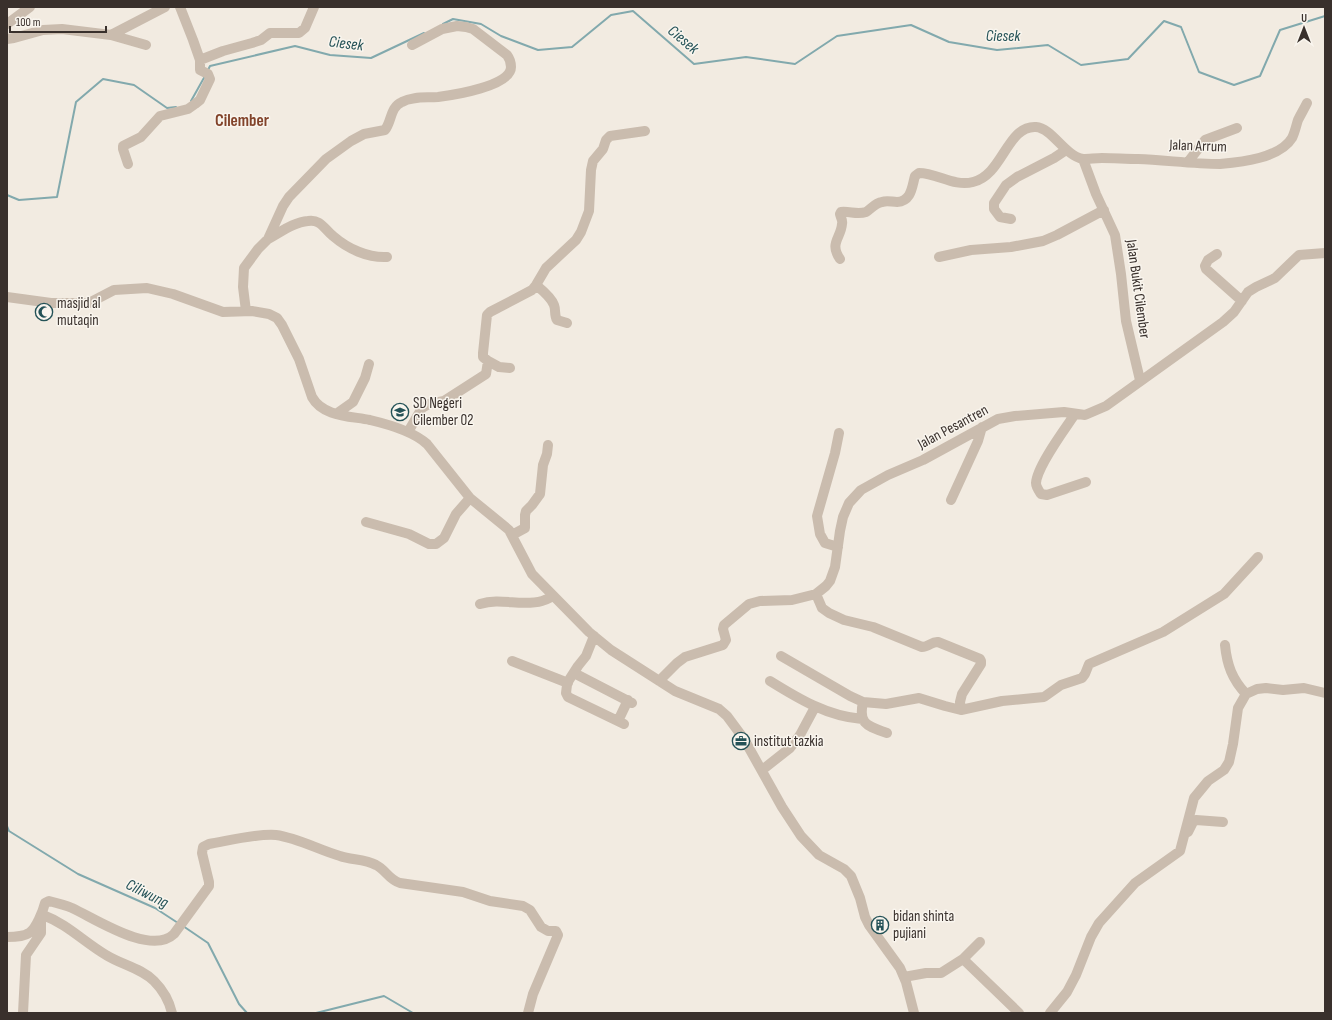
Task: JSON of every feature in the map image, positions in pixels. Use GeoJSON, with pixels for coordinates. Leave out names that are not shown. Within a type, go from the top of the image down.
{"type":"FeatureCollection","features":[{"type":"Feature","properties":{"kind":"street"},"geometry":{"type":"LineString","coordinates":[[7,24],[30,7]]}},
{"type":"Feature","properties":{"kind":"street"},"geometry":{"type":"LineString","coordinates":[[111,34],[165,7]]}},
{"type":"Feature","properties":{"kind":"street"},"geometry":{"type":"LineString","coordinates":[[128,164],[123,146],[141,137],[160,116],[184,110],[195,104],[200,100],[210,78],[199,67],[200,60],[180,7]]}},
{"type":"Feature","properties":{"kind":"street"},"geometry":{"type":"LineString","coordinates":[[200,60],[222,51],[261,40],[270,33],[299,33],[306,25],[314,7]]}},
{"type":"Feature","properties":{"kind":"street"},"geometry":{"type":"LineString","coordinates":[[268,239],[286,201],[314,170],[326,159],[358,136],[385,130],[394,110],[399,104],[413,99],[457,94],[488,85],[505,78],[511,70],[510,59],[507,55],[469,27],[457,26],[442,29],[412,45]]}},
{"type":"Feature","properties":{"kind":"street"},"geometry":{"type":"LineString","coordinates":[[7,39],[43,30],[62,29],[111,34],[146,45]]}},
{"type":"Feature","properties":{"kind":"street","name":"Jalan Arrum"},"geometry":{"type":"LineString","coordinates":[[1083,159],[1105,158],[1211,164],[1260,157],[1285,146],[1292,138],[1302,111],[1307,103]]}},
{"type":"Feature","properties":{"kind":"street"},"geometry":{"type":"LineString","coordinates":[[840,259],[836,252],[835,246],[842,223],[840,212],[862,213],[881,202],[904,200],[911,192],[914,177],[917,174],[925,174],[961,183],[977,181],[987,175],[995,167],[1015,135],[1034,127],[1043,129],[1066,150],[1083,159]]}},
{"type":"Feature","properties":{"kind":"street"},"geometry":{"type":"LineString","coordinates":[[1188,162],[1205,140],[1237,128]]}},
{"type":"Feature","properties":{"kind":"street"},"geometry":{"type":"LineString","coordinates":[[510,368],[499,367],[483,357],[483,339],[487,315],[495,309],[532,290],[546,268],[572,244],[581,232],[589,211],[591,166],[593,161],[603,149],[607,138],[610,136],[645,131]]}},
{"type":"Feature","properties":{"kind":"street"},"geometry":{"type":"LineString","coordinates":[[1011,219],[1000,217],[994,210],[994,203],[1002,190],[1012,181],[1066,150]]}},
{"type":"Feature","properties":{"kind":"street","name":"Jalan Bukit Cilember"},"geometry":{"type":"LineString","coordinates":[[1083,159],[1096,194],[1114,231],[1117,244],[1126,321],[1140,380]]}},
{"type":"Feature","properties":{"kind":"street"},"geometry":{"type":"LineString","coordinates":[[939,257],[971,250],[1011,247],[1043,241],[1104,210]]}},
{"type":"Feature","properties":{"kind":"street"},"geometry":{"type":"LineString","coordinates":[[246,311],[243,287],[244,268],[258,249],[268,239],[299,223],[312,221],[322,224],[333,237],[363,254],[377,257],[387,257]]}},
{"type":"Feature","properties":{"kind":"street","name":"Jalan Pesantren"},"geometry":{"type":"LineString","coordinates":[[659,681],[685,657],[723,645],[726,640],[723,630],[724,625],[747,605],[760,601],[790,601],[816,594],[826,586],[832,577],[835,567],[843,517],[849,503],[857,492],[888,475],[923,460],[998,418],[1064,412],[1087,415],[1106,406],[1140,380],[1223,322],[1234,312],[1252,289],[1275,278],[1299,255],[1325,253]]}},
{"type":"Feature","properties":{"kind":"street"},"geometry":{"type":"LineString","coordinates":[[1217,254],[1208,260],[1205,266],[1206,269],[1242,301]]}},
{"type":"Feature","properties":{"kind":"street"},"geometry":{"type":"LineString","coordinates":[[536,285],[554,304],[555,317],[557,320],[567,323]]}},
{"type":"Feature","properties":{"kind":"street"},"geometry":{"type":"LineString","coordinates":[[7,297],[51,303],[89,304],[114,290],[142,288],[173,294],[222,312],[246,311],[269,314],[275,317],[281,322],[299,359],[314,400],[323,408],[336,414],[371,420],[408,432],[418,437],[427,444],[470,498],[480,508],[507,528],[512,534],[530,571],[594,636],[611,650],[659,681],[687,697],[724,712],[744,739],[782,807],[808,844],[822,857],[844,869],[851,876],[869,925],[896,961],[904,977],[914,1013]]}},
{"type":"Feature","properties":{"kind":"street"},"geometry":{"type":"LineString","coordinates":[[408,432],[423,407],[428,404],[444,401],[482,377],[486,372],[488,361]]}},
{"type":"Feature","properties":{"kind":"street"},"geometry":{"type":"LineString","coordinates":[[336,414],[353,402],[365,378],[369,364]]}},
{"type":"Feature","properties":{"kind":"street"},"geometry":{"type":"LineString","coordinates":[[1075,414],[1043,465],[1036,485],[1040,493],[1043,495],[1053,494],[1086,482]]}},
{"type":"Feature","properties":{"kind":"street"},"geometry":{"type":"LineString","coordinates":[[951,500],[978,441],[982,426]]}},
{"type":"Feature","properties":{"kind":"street"},"geometry":{"type":"LineString","coordinates":[[838,547],[825,544],[820,534],[817,520],[839,433]]}},
{"type":"Feature","properties":{"kind":"street"},"geometry":{"type":"LineString","coordinates":[[512,534],[525,528],[524,515],[540,494],[542,465],[547,454],[548,445]]}},
{"type":"Feature","properties":{"kind":"street"},"geometry":{"type":"LineString","coordinates":[[366,522],[409,534],[429,544],[436,544],[444,538],[456,514],[470,498]]}},
{"type":"Feature","properties":{"kind":"street"},"geometry":{"type":"LineString","coordinates":[[781,656],[863,702],[886,704],[919,698],[961,710],[1002,701],[1044,698],[1061,685],[1080,679],[1085,674],[1089,664],[1163,632],[1224,594],[1258,557]]}},
{"type":"Feature","properties":{"kind":"street"},"geometry":{"type":"LineString","coordinates":[[816,594],[820,604],[826,611],[844,620],[873,627],[922,647],[938,642],[980,659],[981,664],[961,698],[961,710]]}},
{"type":"Feature","properties":{"kind":"street"},"geometry":{"type":"LineString","coordinates":[[480,604],[489,601],[501,600],[534,603],[553,596]]}},
{"type":"Feature","properties":{"kind":"street"},"geometry":{"type":"LineString","coordinates":[[574,673],[630,701],[621,723],[568,697],[566,693],[568,683],[578,666],[586,656],[594,636]]}},
{"type":"Feature","properties":{"kind":"street"},"geometry":{"type":"LineString","coordinates":[[1225,645],[1229,668],[1236,684],[1246,694]]}},
{"type":"Feature","properties":{"kind":"street"},"geometry":{"type":"LineString","coordinates":[[512,661],[568,683]]}},
{"type":"Feature","properties":{"kind":"street"},"geometry":{"type":"LineString","coordinates":[[770,681],[815,707],[839,716],[862,718]]}},
{"type":"Feature","properties":{"kind":"street"},"geometry":{"type":"LineString","coordinates":[[1050,1013],[1076,976],[1098,923],[1135,883],[1180,851],[1194,798],[1208,781],[1224,770],[1229,762],[1234,744],[1238,708],[1246,694],[1257,689],[1266,688],[1283,690],[1304,688],[1325,693]]}},
{"type":"Feature","properties":{"kind":"street"},"geometry":{"type":"LineString","coordinates":[[863,702],[861,712],[862,718],[868,725],[887,733]]}},
{"type":"Feature","properties":{"kind":"street"},"geometry":{"type":"LineString","coordinates":[[762,770],[790,748],[800,735],[815,707]]}},
{"type":"Feature","properties":{"kind":"street"},"geometry":{"type":"LineString","coordinates":[[1185,834],[1189,831],[1193,822],[1196,820],[1222,822]]}},
{"type":"Feature","properties":{"kind":"street"},"geometry":{"type":"LineString","coordinates":[[23,1013],[26,955],[40,933],[41,916],[45,903],[49,901],[70,907],[130,936],[150,941],[167,940],[174,934],[209,886],[202,849],[205,846],[271,835],[295,840],[342,857],[375,864],[391,879],[400,883],[463,892],[490,901],[526,906],[541,927],[548,931],[556,931],[558,935],[533,994],[528,1013]]}},
{"type":"Feature","properties":{"kind":"street"},"geometry":{"type":"LineString","coordinates":[[41,916],[45,915],[62,924],[107,956],[144,973],[162,990],[168,1000],[172,1013]]}},
{"type":"Feature","properties":{"kind":"street"},"geometry":{"type":"LineString","coordinates":[[7,937],[20,936],[30,933],[41,916]]}},
{"type":"Feature","properties":{"kind":"street"},"geometry":{"type":"LineString","coordinates":[[904,977],[926,973],[941,973],[962,959],[980,942]]}},
{"type":"Feature","properties":{"kind":"street"},"geometry":{"type":"LineString","coordinates":[[962,959],[1020,1013]]}},
{"type":"Feature","properties":{"kind":"waterway","name":"Ciesek"},"geometry":{"type":"LineString","coordinates":[[443,24],[453,19],[481,24],[501,36],[538,50],[572,47],[611,15],[633,11],[694,64],[746,57],[795,64],[837,36],[911,25],[949,42],[997,50],[1048,45],[1081,65],[1128,59],[1164,21],[1181,27],[1199,72],[1234,85],[1260,76],[1280,30],[1325,16]]}},
{"type":"Feature","properties":{"kind":"waterway","name":"Ciesek"},"geometry":{"type":"LineString","coordinates":[[208,70],[210,66],[295,46],[330,55],[371,58],[424,33]]}},
{"type":"Feature","properties":{"kind":"waterway","name":"Ciesek"},"geometry":{"type":"LineString","coordinates":[[191,101],[205,76]]}},
{"type":"Feature","properties":{"kind":"waterway","name":"Ciesek"},"geometry":{"type":"LineString","coordinates":[[7,195],[19,200],[57,197],[76,102],[103,79],[134,85],[167,108],[176,107]]}},
{"type":"Feature","properties":{"kind":"waterway","name":"Ciliwung"},"geometry":{"type":"LineString","coordinates":[[7,826],[9,831],[78,874],[155,908],[178,923]]}},
{"type":"Feature","properties":{"kind":"waterway","name":"Ciliwung"},"geometry":{"type":"LineString","coordinates":[[183,926],[208,943],[239,1004],[247,1013]]}},
{"type":"Feature","properties":{"kind":"waterway","name":"Ciliwung"},"geometry":{"type":"LineString","coordinates":[[316,1013],[384,996],[413,1013]]}},
{"type":"Feature","properties":{"kind":"place","name":"masjid al mutaqin"},"geometry":{"type":"Point","coordinates":[44,312]}},
{"type":"Feature","properties":{"kind":"place","name":"SD Negeri Cilember 02"},"geometry":{"type":"Point","coordinates":[400,412]}},
{"type":"Feature","properties":{"kind":"place","name":"institut tazkia"},"geometry":{"type":"Point","coordinates":[741,741]}},
{"type":"Feature","properties":{"kind":"place","name":"bidan shinta pujiani"},"geometry":{"type":"Point","coordinates":[880,925]}},
{"type":"Feature","properties":{"kind":"district","name":"Cilember"},"geometry":{"type":"Point","coordinates":[242,121]}}]}
